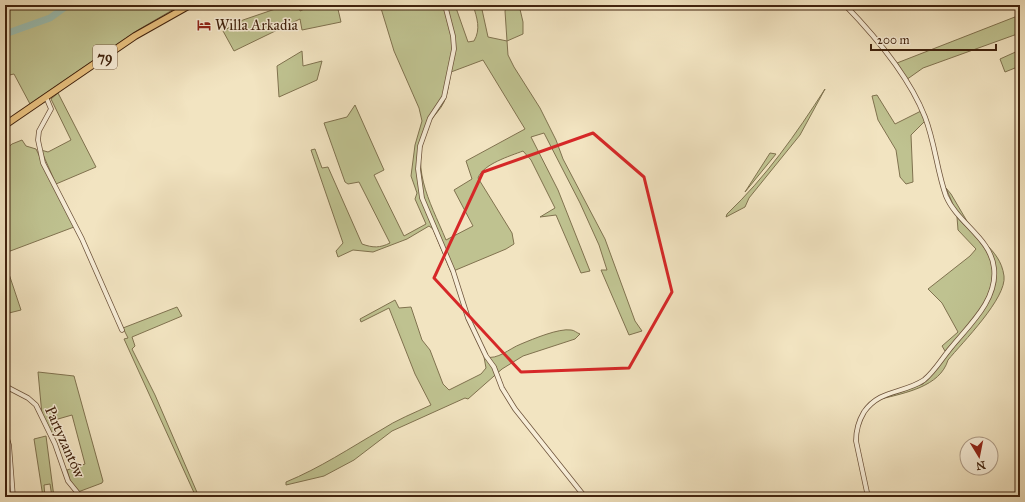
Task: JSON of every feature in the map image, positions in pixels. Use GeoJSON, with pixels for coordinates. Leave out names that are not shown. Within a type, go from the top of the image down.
{"type":"FeatureCollection","features":[{"type":"Feature","properties":{"kind":"main road","name":"79"},"geometry":{"type":"LineString","coordinates":[[5,125],[135,36],[190,5]]}},
{"type":"Feature","properties":{"kind":"street"},"geometry":{"type":"LineString","coordinates":[[445,5],[453,36],[454,49],[444,97],[428,124],[420,146],[418,169],[422,198],[453,271],[468,318],[486,356],[494,367],[502,388],[515,409],[585,497]]}},
{"type":"Feature","properties":{"kind":"street"},"geometry":{"type":"LineString","coordinates":[[845,5],[878,40],[920,106],[930,130],[946,197],[957,214],[985,246],[994,268],[992,287],[988,299],[964,333],[931,374],[919,383],[881,397],[871,404],[863,415],[857,426],[856,441],[868,497]]}},
{"type":"Feature","properties":{"kind":"street"},"geometry":{"type":"LineString","coordinates":[[46,97],[51,109],[39,131],[38,140],[43,163],[82,238],[122,330]]}},
{"type":"Feature","properties":{"kind":"street","name":"Partyzantów"},"geometry":{"type":"LineString","coordinates":[[5,386],[36,404],[54,444],[68,481],[81,497]]}},
{"type":"Feature","properties":{"kind":"street"},"geometry":{"type":"LineString","coordinates":[[5,432],[9,445],[13,497]]}},
{"type":"Feature","properties":{"kind":"highlighted area"},"geometry":{"type":"Polygon","coordinates":[[[593,133],[644,177],[672,292],[629,368],[521,372],[434,278],[483,172],[593,133]]]}},
{"type":"Feature","properties":{"kind":"green space"},"geometry":{"type":"Polygon","coordinates":[[[5,5],[181,5],[138,30],[30,104],[14,74],[5,76],[5,5]]]}},
{"type":"Feature","properties":{"kind":"green space"},"geometry":{"type":"Polygon","coordinates":[[[287,5],[298,5],[300,11],[313,5],[337,5],[341,22],[302,30],[300,19],[234,51],[223,31],[243,20],[287,5]]]}},
{"type":"Feature","properties":{"kind":"green space"},"geometry":{"type":"Polygon","coordinates":[[[380,5],[455,5],[468,42],[474,41],[478,28],[473,5],[481,5],[488,37],[507,41],[508,55],[540,108],[556,140],[563,159],[605,239],[635,321],[642,331],[629,335],[601,270],[607,270],[599,245],[580,203],[544,133],[531,137],[558,190],[590,271],[581,273],[556,215],[540,217],[555,208],[531,160],[523,151],[504,158],[491,165],[481,173],[478,178],[512,233],[514,244],[506,249],[451,272],[433,229],[429,226],[407,239],[373,252],[353,250],[338,257],[336,251],[343,243],[311,150],[315,149],[322,168],[328,167],[362,244],[376,247],[390,243],[359,182],[348,184],[345,182],[324,123],[347,117],[355,105],[384,170],[374,175],[404,236],[426,224],[415,199],[417,193],[411,176],[415,145],[422,121],[419,108],[394,51],[380,5]],[[483,60],[451,72],[444,102],[430,122],[424,138],[421,153],[423,182],[446,240],[473,226],[454,190],[472,179],[466,161],[525,129],[483,60]]]}},
{"type":"Feature","properties":{"kind":"green space"},"geometry":{"type":"Polygon","coordinates":[[[507,5],[519,5],[523,22],[523,34],[507,41],[505,11],[507,5]]]}},
{"type":"Feature","properties":{"kind":"green space"},"geometry":{"type":"Polygon","coordinates":[[[1020,15],[1020,33],[923,68],[906,80],[897,63],[1020,15]]]}},
{"type":"Feature","properties":{"kind":"green space"},"geometry":{"type":"Polygon","coordinates":[[[1020,50],[1020,66],[1005,72],[1000,59],[1020,50]]]}},
{"type":"Feature","properties":{"kind":"green space"},"geometry":{"type":"Polygon","coordinates":[[[302,51],[303,66],[322,61],[317,80],[279,97],[277,66],[302,51]]]}},
{"type":"Feature","properties":{"kind":"green space"},"geometry":{"type":"Polygon","coordinates":[[[825,89],[800,135],[749,198],[745,207],[726,217],[727,214],[768,170],[825,89]]]}},
{"type":"Feature","properties":{"kind":"green space"},"geometry":{"type":"Polygon","coordinates":[[[58,93],[96,167],[56,184],[41,150],[48,152],[71,140],[51,99],[58,93]]]}},
{"type":"Feature","properties":{"kind":"green space"},"geometry":{"type":"Polygon","coordinates":[[[877,95],[895,124],[921,111],[925,121],[911,135],[913,182],[906,184],[900,177],[896,150],[878,120],[872,96],[877,95]]]}},
{"type":"Feature","properties":{"kind":"green space"},"geometry":{"type":"Polygon","coordinates":[[[22,140],[26,146],[36,149],[74,227],[5,253],[5,150],[12,144],[22,140]]]}},
{"type":"Feature","properties":{"kind":"green space"},"geometry":{"type":"Polygon","coordinates":[[[770,153],[776,154],[745,192],[770,153]]]}},
{"type":"Feature","properties":{"kind":"green space"},"geometry":{"type":"Polygon","coordinates":[[[946,188],[951,194],[971,228],[955,209],[946,188]]]}},
{"type":"Feature","properties":{"kind":"green space"},"geometry":{"type":"Polygon","coordinates":[[[957,217],[984,247],[990,258],[993,271],[987,297],[980,309],[963,332],[945,351],[942,346],[958,332],[942,303],[928,289],[970,256],[976,249],[958,230],[957,217]]]}},
{"type":"Feature","properties":{"kind":"green space"},"geometry":{"type":"Polygon","coordinates":[[[984,242],[997,257],[1004,276],[1003,285],[991,308],[973,332],[948,360],[944,369],[937,377],[929,383],[910,391],[881,399],[923,384],[983,311],[996,274],[984,242]]]}},
{"type":"Feature","properties":{"kind":"green space"},"geometry":{"type":"Polygon","coordinates":[[[5,262],[21,310],[5,314],[5,262]]]}},
{"type":"Feature","properties":{"kind":"green space"},"geometry":{"type":"Polygon","coordinates":[[[395,300],[399,308],[411,307],[422,340],[430,350],[443,384],[449,390],[481,374],[486,368],[484,357],[489,358],[499,356],[521,344],[553,332],[573,330],[580,334],[575,339],[523,356],[502,369],[468,399],[465,398],[392,431],[354,460],[324,476],[286,485],[286,482],[323,464],[393,423],[431,405],[415,374],[389,308],[361,322],[360,319],[395,300]]]}},
{"type":"Feature","properties":{"kind":"green space"},"geometry":{"type":"Polygon","coordinates":[[[177,307],[182,316],[132,337],[135,346],[132,349],[155,395],[199,497],[196,497],[124,339],[128,338],[123,328],[177,307]]]}},
{"type":"Feature","properties":{"kind":"green space"},"geometry":{"type":"Polygon","coordinates":[[[38,372],[74,376],[103,481],[102,483],[78,492],[71,483],[67,470],[85,464],[72,415],[51,421],[55,433],[52,434],[42,415],[38,372]]]}},
{"type":"Feature","properties":{"kind":"green space"},"geometry":{"type":"Polygon","coordinates":[[[46,436],[54,497],[52,497],[50,484],[44,485],[45,497],[43,497],[34,439],[46,436]]]}},
{"type":"Feature","properties":{"kind":"waterway"},"geometry":{"type":"LineString","coordinates":[[5,34],[50,18],[68,5]]}},
{"type":"Feature","properties":{"kind":"place","name":"Willa Arkadia"},"geometry":{"type":"Point","coordinates":[204,25]}}]}
